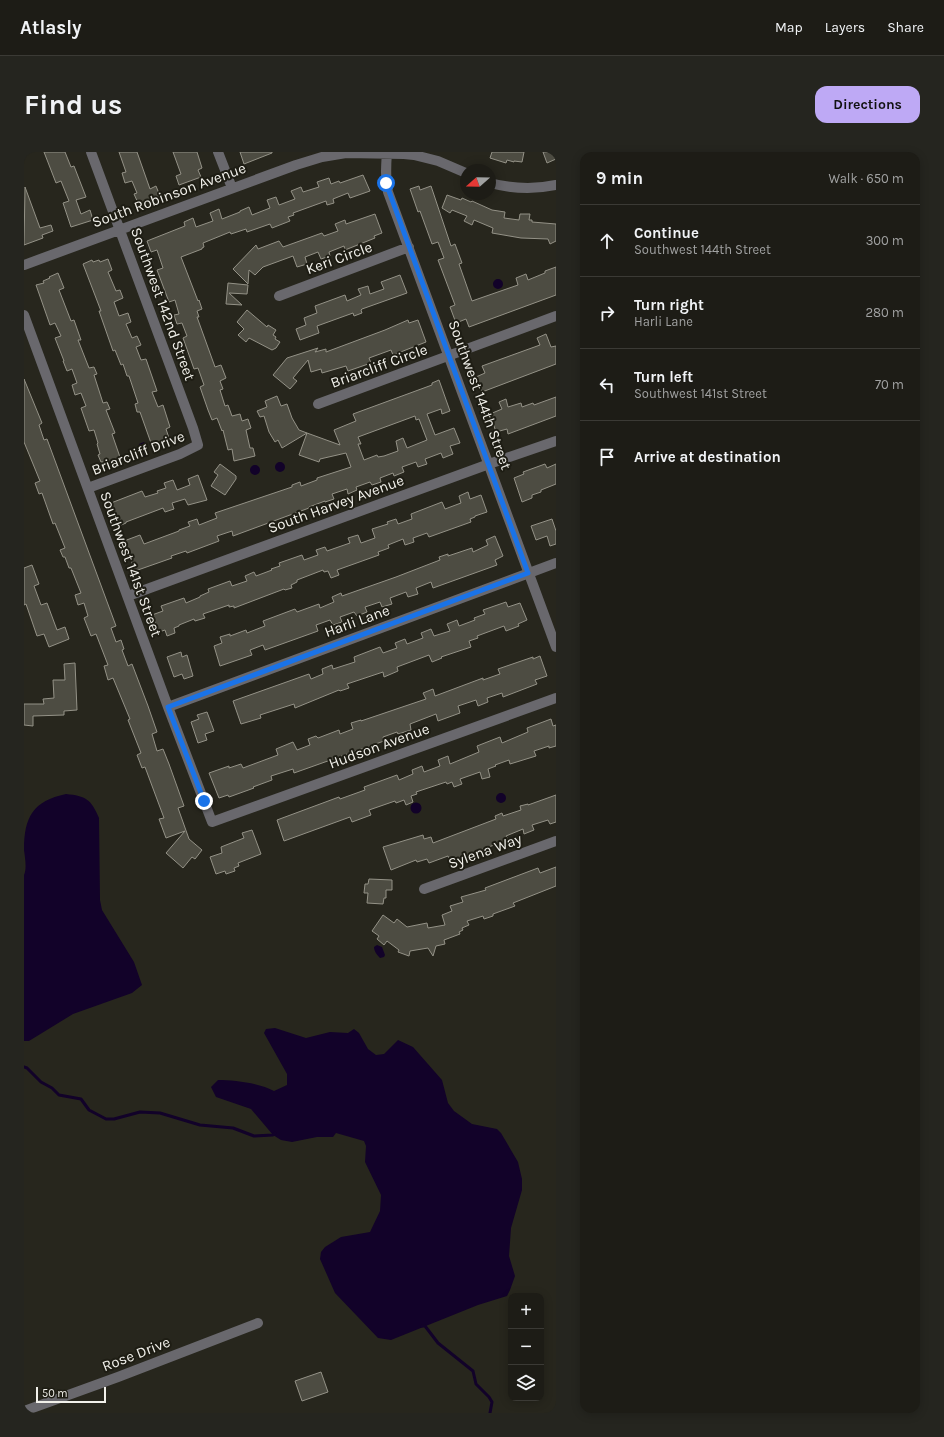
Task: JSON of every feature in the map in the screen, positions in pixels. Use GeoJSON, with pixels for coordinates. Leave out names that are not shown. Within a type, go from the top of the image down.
{"type":"FeatureCollection","features":[{"type":"Feature","properties":{"kind":"street","name":"Southwest 142nd Street"},"geometry":{"type":"LineString","coordinates":[[91,152],[198,445]]}},
{"type":"Feature","properties":{"kind":"street"},"geometry":{"type":"LineString","coordinates":[[218,152],[232,188]]}},
{"type":"Feature","properties":{"kind":"street","name":"South Robinson Avenue"},"geometry":{"type":"LineString","coordinates":[[24,265],[232,188],[322,157],[346,153],[387,153],[414,155],[438,161],[460,170]]}},
{"type":"Feature","properties":{"kind":"street","name":"Southwest 144th Street"},"geometry":{"type":"LineString","coordinates":[[387,153],[386,183],[556,647]]}},
{"type":"Feature","properties":{"kind":"street"},"geometry":{"type":"LineString","coordinates":[[496,185],[503,187],[527,189],[556,185]]}},
{"type":"Feature","properties":{"kind":"street","name":"Keri Circle"},"geometry":{"type":"LineString","coordinates":[[279,296],[409,248]]}},
{"type":"Feature","properties":{"kind":"street","name":"Southwest 141st Street"},"geometry":{"type":"LineString","coordinates":[[24,315],[168,707],[212,822]]}},
{"type":"Feature","properties":{"kind":"street"},"geometry":{"type":"LineString","coordinates":[[450,356],[556,316]]}},
{"type":"Feature","properties":{"kind":"street","name":"Briarcliff Circle"},"geometry":{"type":"LineString","coordinates":[[318,404],[450,356]]}},
{"type":"Feature","properties":{"kind":"street","name":"South Harvey Avenue"},"geometry":{"type":"LineString","coordinates":[[128,596],[556,441]]}},
{"type":"Feature","properties":{"kind":"street","name":"Briarcliff Drive"},"geometry":{"type":"LineString","coordinates":[[88,488],[180,454],[198,445]]}},
{"type":"Feature","properties":{"kind":"street","name":"Harli Lane"},"geometry":{"type":"LineString","coordinates":[[168,707],[556,563]]}},
{"type":"Feature","properties":{"kind":"street","name":"Hudson Avenue"},"geometry":{"type":"LineString","coordinates":[[212,822],[556,698]]}},
{"type":"Feature","properties":{"kind":"street","name":"Sylena Way"},"geometry":{"type":"LineString","coordinates":[[424,889],[556,841]]}},
{"type":"Feature","properties":{"kind":"street","name":"Rose Drive"},"geometry":{"type":"LineString","coordinates":[[24,1411],[118,1377],[258,1323]]}},
{"type":"Feature","properties":{"kind":"shaded area"},"geometry":{"type":"Polygon","coordinates":[[[496,279],[500,279],[502,280],[502,288],[496,289],[493,286],[493,282],[496,279]]]}},
{"type":"Feature","properties":{"kind":"shaded area"},"geometry":{"type":"Polygon","coordinates":[[[144,442],[146,444],[149,456],[144,457],[140,451],[139,444],[144,442]]]}},
{"type":"Feature","properties":{"kind":"shaded area"},"geometry":{"type":"Polygon","coordinates":[[[278,462],[282,462],[284,463],[284,471],[278,472],[275,469],[275,465],[278,462]]]}},
{"type":"Feature","properties":{"kind":"shaded area"},"geometry":{"type":"Polygon","coordinates":[[[253,465],[257,465],[259,466],[259,474],[253,475],[250,472],[250,468],[253,465]]]}},
{"type":"Feature","properties":{"kind":"shaded area"},"geometry":{"type":"Polygon","coordinates":[[[499,793],[503,793],[505,794],[505,802],[499,803],[496,800],[496,796],[499,793]]]}},
{"type":"Feature","properties":{"kind":"shaded area"},"geometry":{"type":"Polygon","coordinates":[[[66,794],[83,797],[90,803],[99,818],[100,900],[102,910],[134,962],[142,985],[132,993],[73,1014],[29,1041],[24,1041],[24,875],[26,866],[24,838],[29,820],[38,806],[55,797],[66,794]]]}},
{"type":"Feature","properties":{"kind":"shaded area"},"geometry":{"type":"Polygon","coordinates":[[[414,803],[418,803],[420,804],[420,812],[414,813],[411,810],[411,806],[414,803]]]}},
{"type":"Feature","properties":{"kind":"shaded area"},"geometry":{"type":"Polygon","coordinates":[[[377,945],[382,947],[385,955],[384,957],[380,958],[376,953],[374,947],[377,945]]]}},
{"type":"Feature","properties":{"kind":"shaded area"},"geometry":{"type":"Polygon","coordinates":[[[275,1028],[306,1038],[330,1032],[348,1033],[354,1029],[359,1033],[368,1049],[376,1055],[384,1054],[398,1040],[413,1047],[442,1080],[448,1103],[454,1111],[472,1124],[497,1129],[501,1133],[518,1162],[522,1179],[522,1190],[511,1228],[509,1256],[515,1276],[507,1296],[478,1305],[391,1340],[378,1338],[335,1293],[320,1259],[321,1252],[325,1247],[341,1237],[370,1232],[380,1211],[381,1195],[365,1162],[366,1146],[364,1141],[336,1133],[333,1137],[317,1137],[292,1142],[281,1140],[273,1135],[251,1109],[216,1097],[211,1087],[218,1080],[247,1082],[274,1091],[287,1085],[287,1074],[264,1033],[266,1029],[275,1028]]]}},
{"type":"Feature","properties":{"kind":"building"},"geometry":{"type":"Polygon","coordinates":[[[44,152],[65,152],[71,167],[74,166],[86,197],[76,200],[81,214],[90,210],[93,220],[71,227],[63,203],[69,201],[61,181],[56,183],[44,152]]]}},
{"type":"Feature","properties":{"kind":"building"},"geometry":{"type":"Polygon","coordinates":[[[119,152],[137,152],[150,189],[156,186],[160,196],[138,203],[134,194],[137,193],[132,181],[125,183],[122,173],[126,172],[119,152]]]}},
{"type":"Feature","properties":{"kind":"building"},"geometry":{"type":"Polygon","coordinates":[[[173,152],[197,152],[202,168],[198,170],[201,177],[179,185],[176,176],[181,174],[173,152]]]}},
{"type":"Feature","properties":{"kind":"building"},"geometry":{"type":"Polygon","coordinates":[[[240,152],[272,152],[272,153],[244,164],[240,152]]]}},
{"type":"Feature","properties":{"kind":"building"},"geometry":{"type":"Polygon","coordinates":[[[492,152],[524,152],[522,162],[507,160],[506,163],[490,158],[492,152]]]}},
{"type":"Feature","properties":{"kind":"building"},"geometry":{"type":"Polygon","coordinates":[[[543,152],[556,152],[556,159],[547,163],[543,152]]]}},
{"type":"Feature","properties":{"kind":"building"},"geometry":{"type":"Polygon","coordinates":[[[363,175],[370,191],[350,198],[348,193],[333,199],[334,203],[327,205],[326,201],[293,213],[294,215],[288,217],[290,221],[272,228],[270,224],[247,232],[246,229],[231,234],[230,232],[203,243],[204,247],[202,249],[181,257],[202,309],[197,311],[199,317],[197,317],[215,367],[221,365],[226,378],[220,381],[223,389],[220,390],[225,406],[228,405],[232,416],[240,414],[242,421],[248,419],[251,428],[246,430],[250,448],[253,448],[255,456],[234,461],[232,449],[228,450],[223,430],[222,431],[217,418],[212,420],[208,410],[200,387],[204,385],[198,368],[194,369],[183,338],[187,336],[182,323],[177,324],[174,315],[179,314],[175,300],[169,302],[157,270],[163,268],[157,250],[151,252],[147,241],[185,226],[184,222],[193,218],[196,227],[213,221],[210,213],[219,209],[222,219],[249,207],[252,215],[270,208],[267,200],[276,197],[279,205],[295,199],[291,191],[301,187],[303,192],[319,187],[317,182],[329,178],[331,184],[339,181],[340,183],[363,175]]]}},
{"type":"Feature","properties":{"kind":"building"},"geometry":{"type":"Polygon","coordinates":[[[419,186],[420,190],[431,186],[451,246],[455,244],[462,263],[459,264],[472,301],[518,285],[516,278],[526,274],[528,280],[556,267],[556,295],[469,327],[466,319],[456,323],[450,307],[455,305],[438,260],[444,258],[438,242],[432,244],[410,189],[419,186]]]}},
{"type":"Feature","properties":{"kind":"building"},"geometry":{"type":"Polygon","coordinates":[[[25,187],[40,228],[51,225],[53,231],[42,235],[43,238],[24,245],[25,187]]]}},
{"type":"Feature","properties":{"kind":"building"},"geometry":{"type":"Polygon","coordinates":[[[447,195],[460,200],[472,201],[492,210],[505,212],[504,218],[519,220],[520,214],[530,214],[529,220],[532,220],[532,222],[556,224],[556,241],[550,244],[548,239],[521,238],[492,233],[493,228],[474,220],[472,225],[464,221],[467,216],[452,210],[450,213],[442,208],[447,195]]]}},
{"type":"Feature","properties":{"kind":"building"},"geometry":{"type":"Polygon","coordinates":[[[375,214],[382,233],[374,236],[375,238],[345,250],[344,246],[329,252],[330,256],[321,259],[318,252],[305,257],[307,264],[297,267],[293,256],[263,267],[255,275],[249,270],[248,284],[233,269],[256,245],[258,249],[279,241],[283,247],[322,233],[324,236],[338,231],[335,224],[345,220],[346,224],[375,214]]]}},
{"type":"Feature","properties":{"kind":"building"},"geometry":{"type":"Polygon","coordinates":[[[108,259],[112,270],[108,272],[116,291],[120,290],[123,298],[114,302],[119,316],[128,313],[131,322],[126,324],[132,338],[137,336],[141,345],[136,347],[141,360],[146,359],[157,391],[152,392],[158,407],[163,405],[170,427],[166,429],[170,441],[155,446],[153,442],[151,443],[140,412],[137,412],[135,404],[138,403],[129,376],[127,376],[123,364],[121,365],[115,350],[113,351],[99,311],[101,311],[83,264],[92,260],[93,262],[99,260],[100,262],[108,259]]]}},
{"type":"Feature","properties":{"kind":"building"},"geometry":{"type":"Polygon","coordinates":[[[58,273],[64,288],[59,290],[71,321],[74,320],[81,340],[78,340],[89,368],[94,367],[97,374],[94,375],[103,403],[107,402],[110,409],[106,410],[115,433],[112,434],[121,460],[104,466],[98,455],[100,454],[94,430],[89,431],[81,408],[86,406],[81,393],[75,395],[72,385],[77,383],[72,369],[67,371],[55,338],[61,336],[55,323],[50,325],[36,285],[44,283],[43,281],[58,273]]]}},
{"type":"Feature","properties":{"kind":"building"},"geometry":{"type":"Polygon","coordinates":[[[400,275],[407,293],[362,309],[362,313],[354,316],[353,313],[317,326],[319,333],[300,340],[296,329],[306,325],[304,318],[317,313],[315,306],[345,295],[347,301],[361,295],[358,289],[368,286],[370,294],[384,289],[381,282],[400,275]]]}},
{"type":"Feature","properties":{"kind":"building"},"geometry":{"type":"Polygon","coordinates":[[[228,283],[248,285],[247,294],[229,293],[242,305],[226,304],[228,283]]]}},
{"type":"Feature","properties":{"kind":"building"},"geometry":{"type":"Polygon","coordinates":[[[247,310],[267,327],[268,325],[276,330],[273,335],[276,337],[275,339],[280,342],[276,348],[272,350],[249,338],[246,342],[238,335],[244,329],[237,322],[247,310]]]}},
{"type":"Feature","properties":{"kind":"building"},"geometry":{"type":"Polygon","coordinates":[[[408,320],[409,323],[418,320],[426,342],[393,355],[391,350],[369,358],[371,363],[348,371],[346,366],[322,373],[321,369],[311,372],[308,360],[293,378],[297,381],[290,389],[273,375],[287,358],[318,348],[315,352],[326,349],[326,352],[408,320]]]}},
{"type":"Feature","properties":{"kind":"building"},"geometry":{"type":"Polygon","coordinates":[[[546,334],[551,347],[556,346],[556,364],[482,392],[476,377],[485,373],[482,366],[540,345],[537,338],[546,334]]]}},
{"type":"Feature","properties":{"kind":"building"},"geometry":{"type":"Polygon","coordinates":[[[24,379],[42,423],[39,425],[44,440],[47,439],[116,626],[111,628],[116,642],[121,640],[124,649],[122,650],[128,666],[132,664],[148,706],[157,732],[152,734],[157,751],[163,749],[169,764],[184,806],[178,808],[189,839],[202,850],[195,859],[192,857],[183,868],[166,853],[185,831],[166,838],[159,819],[164,818],[145,767],[142,768],[137,755],[141,753],[128,720],[130,719],[113,678],[108,680],[104,666],[108,665],[96,634],[91,636],[84,618],[88,616],[84,603],[78,605],[75,595],[81,593],[71,568],[69,568],[65,557],[63,557],[60,550],[65,548],[55,523],[53,524],[42,493],[39,494],[35,483],[40,481],[24,442],[24,379]]]}},
{"type":"Feature","properties":{"kind":"building"},"geometry":{"type":"Polygon","coordinates":[[[439,380],[450,411],[442,414],[441,409],[427,414],[435,435],[454,428],[460,443],[450,446],[453,454],[443,458],[441,453],[425,459],[427,464],[418,467],[416,462],[402,467],[404,472],[394,476],[393,473],[380,478],[381,482],[372,485],[370,482],[356,487],[357,490],[348,494],[347,489],[332,494],[334,499],[325,501],[233,536],[232,531],[217,536],[219,541],[187,553],[186,551],[171,556],[172,558],[135,571],[124,541],[140,535],[144,544],[190,526],[188,522],[197,519],[199,525],[217,518],[215,513],[292,487],[292,485],[300,482],[301,486],[317,480],[317,478],[351,467],[346,453],[320,459],[319,462],[299,455],[307,433],[340,445],[334,430],[356,421],[353,414],[432,385],[432,383],[439,380]],[[415,416],[358,437],[361,444],[358,444],[364,460],[377,455],[378,457],[384,456],[398,451],[396,441],[403,438],[407,448],[427,440],[419,419],[416,420],[415,416]]]}},
{"type":"Feature","properties":{"kind":"building"},"geometry":{"type":"Polygon","coordinates":[[[277,396],[281,406],[287,404],[292,418],[299,430],[307,433],[282,448],[278,440],[275,442],[269,432],[264,416],[260,417],[257,411],[267,407],[265,401],[277,396]]]}},
{"type":"Feature","properties":{"kind":"building"},"geometry":{"type":"Polygon","coordinates":[[[556,397],[556,416],[508,434],[507,429],[496,432],[490,414],[502,409],[499,402],[506,399],[508,407],[521,403],[522,407],[533,403],[534,405],[556,397]]]}},
{"type":"Feature","properties":{"kind":"building"},"geometry":{"type":"Polygon","coordinates":[[[220,464],[236,476],[236,479],[225,495],[211,486],[218,475],[214,472],[220,464]]]}},
{"type":"Feature","properties":{"kind":"building"},"geometry":{"type":"Polygon","coordinates":[[[545,464],[547,468],[556,464],[556,484],[541,490],[541,492],[532,495],[532,498],[522,502],[514,478],[524,474],[523,472],[545,464]]]}},
{"type":"Feature","properties":{"kind":"building"},"geometry":{"type":"Polygon","coordinates":[[[198,475],[207,500],[188,505],[185,499],[172,503],[174,509],[165,512],[163,508],[119,526],[111,503],[142,491],[145,497],[158,493],[157,491],[166,488],[164,483],[173,480],[177,490],[190,485],[188,479],[198,475]]]}},
{"type":"Feature","properties":{"kind":"building"},"geometry":{"type":"Polygon","coordinates":[[[468,492],[470,499],[481,495],[487,512],[470,519],[471,522],[429,537],[427,533],[413,538],[414,542],[405,545],[403,539],[388,545],[389,548],[378,552],[379,555],[337,570],[339,575],[331,578],[328,571],[324,572],[323,570],[297,580],[297,582],[291,585],[292,588],[284,589],[234,608],[234,606],[229,607],[229,605],[203,614],[205,618],[195,621],[194,619],[174,628],[175,633],[167,636],[165,630],[159,632],[152,615],[163,611],[161,606],[184,598],[186,603],[209,592],[208,589],[230,581],[232,586],[247,581],[245,576],[254,572],[256,576],[280,566],[279,563],[302,555],[304,560],[318,555],[316,550],[325,547],[327,551],[350,543],[348,538],[358,535],[361,543],[375,538],[372,529],[388,524],[387,522],[396,519],[398,524],[412,519],[411,514],[442,502],[445,509],[461,503],[459,496],[468,492]]]}},
{"type":"Feature","properties":{"kind":"building"},"geometry":{"type":"Polygon","coordinates":[[[552,519],[556,531],[556,544],[550,546],[547,536],[536,540],[531,526],[552,519]]]}},
{"type":"Feature","properties":{"kind":"building"},"geometry":{"type":"Polygon","coordinates":[[[495,536],[503,556],[495,560],[497,565],[433,588],[431,582],[416,588],[418,594],[408,597],[406,592],[390,598],[392,604],[382,607],[380,602],[365,607],[367,612],[357,616],[354,612],[340,617],[342,622],[333,625],[330,620],[316,625],[318,631],[265,650],[263,645],[250,650],[252,655],[220,666],[214,646],[222,643],[220,637],[230,634],[230,636],[246,630],[247,633],[265,626],[263,621],[295,609],[297,612],[319,604],[320,608],[334,602],[332,597],[341,593],[342,596],[396,577],[440,560],[439,557],[448,554],[448,556],[472,548],[473,552],[488,545],[486,540],[495,536]]]}},
{"type":"Feature","properties":{"kind":"building"},"geometry":{"type":"Polygon","coordinates":[[[32,565],[39,584],[34,586],[41,605],[47,603],[57,630],[65,627],[69,639],[49,647],[44,634],[37,636],[26,604],[24,605],[24,568],[32,565]]]}},
{"type":"Feature","properties":{"kind":"building"},"geometry":{"type":"Polygon","coordinates":[[[506,602],[508,607],[520,603],[527,620],[518,624],[519,626],[506,631],[504,626],[477,636],[478,638],[469,641],[471,647],[441,657],[442,658],[432,662],[429,655],[397,667],[398,671],[384,677],[383,672],[347,684],[349,688],[339,690],[295,708],[294,704],[260,715],[261,718],[241,724],[233,701],[309,674],[311,679],[323,674],[322,669],[332,665],[333,669],[355,662],[354,657],[380,647],[383,653],[397,648],[395,643],[405,639],[407,644],[423,638],[421,633],[431,629],[434,636],[450,631],[447,624],[457,620],[459,626],[475,620],[474,618],[485,614],[483,610],[506,602]]]}},
{"type":"Feature","properties":{"kind":"building"},"geometry":{"type":"Polygon","coordinates":[[[181,652],[182,657],[187,655],[193,676],[184,679],[182,674],[174,677],[167,657],[181,652]]]}},
{"type":"Feature","properties":{"kind":"building"},"geometry":{"type":"Polygon","coordinates":[[[540,656],[547,676],[535,680],[537,684],[503,697],[502,693],[487,698],[488,702],[478,706],[476,700],[458,706],[460,713],[438,721],[436,714],[410,724],[411,730],[398,734],[397,732],[383,737],[384,741],[294,773],[293,769],[271,776],[272,780],[229,797],[228,795],[219,798],[209,773],[229,766],[229,768],[241,764],[243,768],[278,755],[276,749],[293,742],[297,750],[310,745],[308,739],[316,736],[318,738],[339,730],[340,734],[353,729],[351,723],[426,699],[423,693],[433,689],[435,696],[483,678],[483,680],[500,674],[498,669],[540,656]]]}},
{"type":"Feature","properties":{"kind":"building"},"geometry":{"type":"Polygon","coordinates":[[[75,663],[77,710],[64,711],[64,715],[33,716],[33,726],[24,725],[24,704],[44,704],[43,699],[54,698],[53,680],[65,680],[64,664],[75,663]]]}},
{"type":"Feature","properties":{"kind":"building"},"geometry":{"type":"Polygon","coordinates":[[[207,712],[214,731],[205,734],[207,740],[198,743],[191,722],[199,719],[197,715],[207,712]]]}},
{"type":"Feature","properties":{"kind":"building"},"geometry":{"type":"Polygon","coordinates":[[[551,719],[553,726],[556,725],[556,746],[549,748],[549,746],[534,751],[536,756],[510,764],[509,760],[495,765],[496,766],[488,769],[490,777],[482,779],[480,772],[460,779],[462,784],[454,787],[452,782],[447,784],[446,782],[416,792],[417,794],[411,796],[413,802],[406,805],[404,800],[396,803],[395,801],[369,810],[371,815],[352,822],[350,817],[284,841],[277,820],[339,797],[340,799],[365,790],[364,787],[397,775],[399,780],[413,774],[412,770],[422,766],[424,772],[440,766],[438,760],[448,756],[450,764],[479,752],[477,746],[500,737],[502,743],[528,732],[527,728],[551,719]]]}},
{"type":"Feature","properties":{"kind":"building"},"geometry":{"type":"Polygon","coordinates":[[[556,795],[556,822],[550,824],[548,820],[532,825],[534,830],[524,834],[523,829],[506,836],[508,840],[450,861],[448,856],[429,863],[427,859],[417,862],[416,860],[391,870],[383,847],[423,835],[424,839],[431,837],[433,843],[496,819],[495,816],[502,813],[503,816],[521,810],[520,806],[528,805],[556,795]]]}},
{"type":"Feature","properties":{"kind":"building"},"geometry":{"type":"Polygon","coordinates":[[[252,830],[261,854],[238,863],[239,866],[234,868],[235,871],[226,874],[225,871],[216,874],[210,857],[222,853],[221,847],[244,838],[242,833],[252,830]]]}},
{"type":"Feature","properties":{"kind":"building"},"geometry":{"type":"Polygon","coordinates":[[[556,867],[556,886],[513,903],[515,906],[493,914],[493,916],[484,919],[483,916],[467,921],[469,925],[462,928],[463,930],[459,932],[460,934],[444,940],[445,944],[436,946],[433,956],[428,948],[410,951],[409,956],[398,952],[399,950],[387,941],[384,945],[377,939],[379,936],[372,931],[383,915],[394,923],[397,919],[407,927],[427,923],[428,928],[445,925],[442,915],[452,911],[450,906],[463,902],[461,897],[486,890],[485,888],[538,868],[540,873],[556,867]]]}},
{"type":"Feature","properties":{"kind":"building"},"geometry":{"type":"Polygon","coordinates":[[[369,879],[392,880],[392,890],[386,890],[386,898],[384,898],[383,904],[367,903],[368,893],[364,893],[365,884],[368,884],[369,879]]]}},
{"type":"Feature","properties":{"kind":"building"},"geometry":{"type":"Polygon","coordinates":[[[321,1372],[328,1392],[302,1401],[295,1381],[321,1372]]]}},
{"type":"Feature","properties":{"kind":"waterway"},"geometry":{"type":"LineString","coordinates":[[24,1067],[59,1095],[81,1099],[89,1110],[106,1119],[114,1119],[140,1112],[160,1113],[200,1125],[233,1128],[254,1136],[273,1135],[275,1133]]}},
{"type":"Feature","properties":{"kind":"waterway"},"geometry":{"type":"LineString","coordinates":[[422,1326],[425,1326],[438,1343],[473,1371],[476,1384],[492,1402],[490,1413]]}},
{"type":"Feature","properties":{"kind":"route"},"geometry":{"type":"LineString","coordinates":[[204,801],[168,707],[528,573],[386,183]]}}]}
